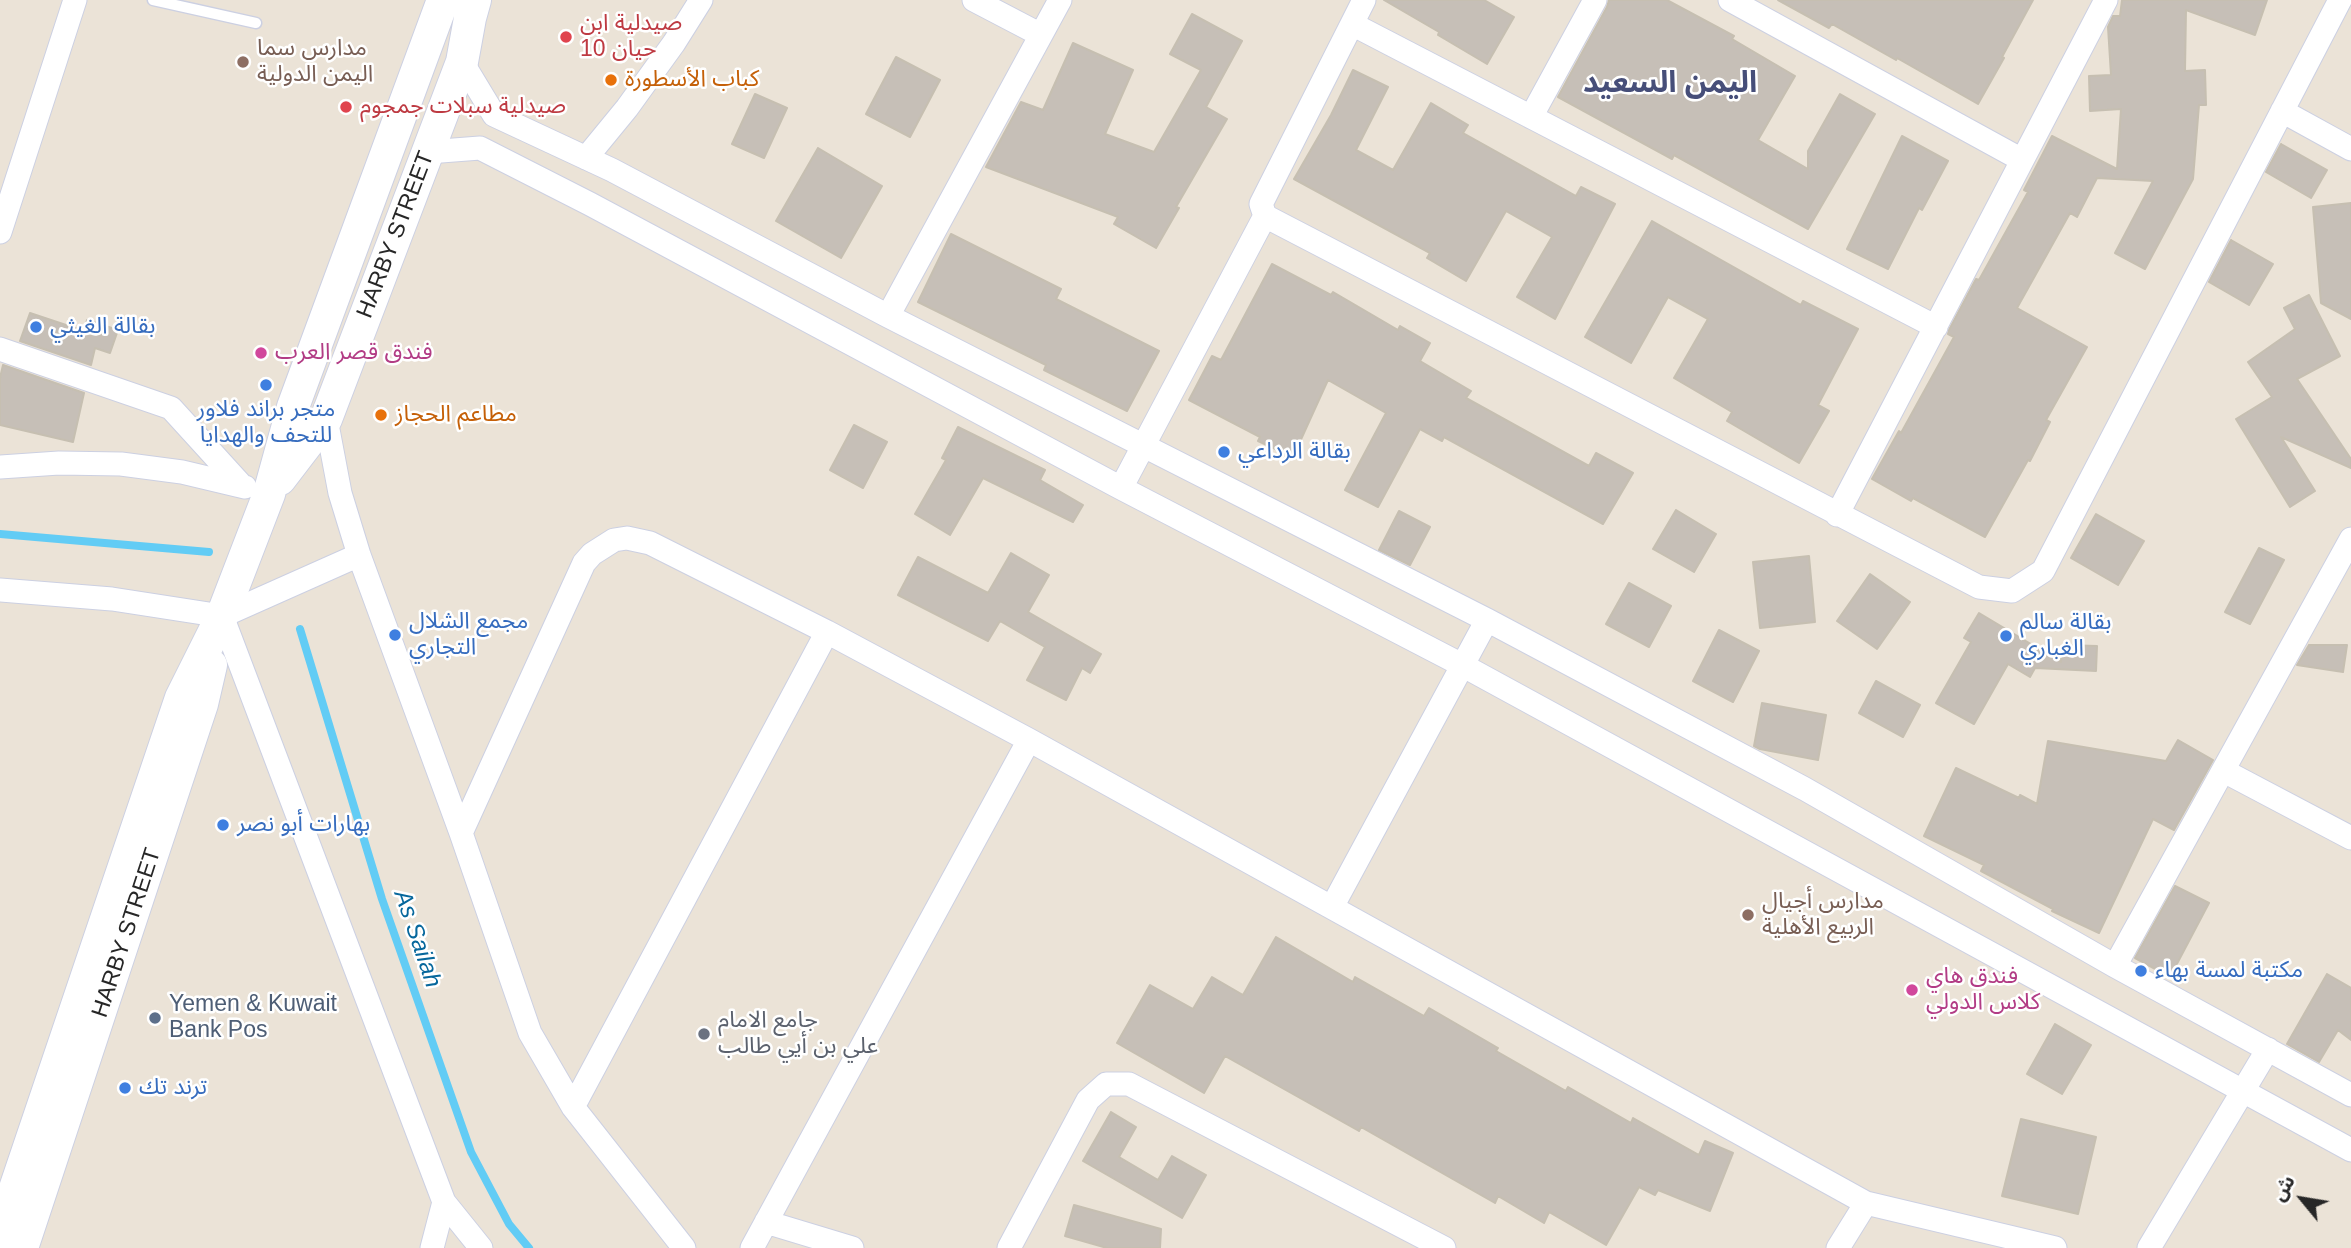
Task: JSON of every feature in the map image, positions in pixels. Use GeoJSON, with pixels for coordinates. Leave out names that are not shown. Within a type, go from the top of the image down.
{"type":"FeatureCollection","features":[{"type":"Feature","properties":{"kind":"street"},"geometry":{"type":"LineString","coordinates":[[0,232],[75,0]]}},
{"type":"Feature","properties":{"kind":"street","name":"HARBY STREET"},"geometry":{"type":"LineString","coordinates":[[22,1248],[202,704],[255,490],[293,407],[443,0]]}},
{"type":"Feature","properties":{"kind":"street","name":"HARBY STREET"},"geometry":{"type":"LineString","coordinates":[[255,490],[326,419],[462,62],[475,0]]}},
{"type":"Feature","properties":{"kind":"street"},"geometry":{"type":"LineString","coordinates":[[586,159],[635,97],[701,0]]}},
{"type":"Feature","properties":{"kind":"street"},"geometry":{"type":"LineString","coordinates":[[974,0],[1041,35]]}},
{"type":"Feature","properties":{"kind":"street"},"geometry":{"type":"LineString","coordinates":[[888,316],[1060,0]]}},
{"type":"Feature","properties":{"kind":"street"},"geometry":{"type":"LineString","coordinates":[[1364,0],[1261,204],[1265,216],[1979,587],[2012,591],[2043,571],[2340,0]]}},
{"type":"Feature","properties":{"kind":"street"},"geometry":{"type":"LineString","coordinates":[[1531,117],[1595,0]]}},
{"type":"Feature","properties":{"kind":"street"},"geometry":{"type":"LineString","coordinates":[[1730,0],[2022,160]]}},
{"type":"Feature","properties":{"kind":"street"},"geometry":{"type":"LineString","coordinates":[[1837,515],[2106,0]]}},
{"type":"Feature","properties":{"kind":"street"},"geometry":{"type":"LineString","coordinates":[[1352,24],[1936,327]]}},
{"type":"Feature","properties":{"kind":"street"},"geometry":{"type":"LineString","coordinates":[[462,62],[494,115],[612,170],[888,316],[1487,621],[1805,789],[2115,967],[2351,1095]]}},
{"type":"Feature","properties":{"kind":"street"},"geometry":{"type":"LineString","coordinates":[[2282,111],[2351,149]]}},
{"type":"Feature","properties":{"kind":"street"},"geometry":{"type":"LineString","coordinates":[[480,148],[478,134],[486,117],[494,115]]}},
{"type":"Feature","properties":{"kind":"street"},"geometry":{"type":"LineString","coordinates":[[428,152],[480,148],[590,204],[1121,488],[1462,665],[2351,1150]]}},
{"type":"Feature","properties":{"kind":"street"},"geometry":{"type":"LineString","coordinates":[[1121,488],[1265,216]]}},
{"type":"Feature","properties":{"kind":"street"},"geometry":{"type":"LineString","coordinates":[[0,349],[171,408],[255,490]]}},
{"type":"Feature","properties":{"kind":"street"},"geometry":{"type":"LineString","coordinates":[[326,419],[340,493],[359,555],[461,833],[530,1033],[573,1107],[684,1248]]}},
{"type":"Feature","properties":{"kind":"street"},"geometry":{"type":"LineString","coordinates":[[0,467],[59,463],[121,464],[182,472],[255,490]]}},
{"type":"Feature","properties":{"kind":"street"},"geometry":{"type":"LineString","coordinates":[[461,833],[584,563],[592,554],[614,540],[627,538],[650,543],[827,632],[1029,740],[1866,1203],[2055,1248]]}},
{"type":"Feature","properties":{"kind":"street"},"geometry":{"type":"LineString","coordinates":[[2115,967],[2351,539]]}},
{"type":"Feature","properties":{"kind":"street"},"geometry":{"type":"LineString","coordinates":[[0,590],[112,599],[222,616],[359,555]]}},
{"type":"Feature","properties":{"kind":"street"},"geometry":{"type":"LineString","coordinates":[[222,616],[444,1202],[481,1248]]}},
{"type":"Feature","properties":{"kind":"street","name":"HARBY STREET"},"geometry":{"type":"LineString","coordinates":[[0,1233],[181,698],[222,616]]}},
{"type":"Feature","properties":{"kind":"street"},"geometry":{"type":"LineString","coordinates":[[1332,907],[1487,621]]}},
{"type":"Feature","properties":{"kind":"street"},"geometry":{"type":"LineString","coordinates":[[573,1107],[827,632]]}},
{"type":"Feature","properties":{"kind":"street"},"geometry":{"type":"LineString","coordinates":[[752,1248],[1029,740]]}},
{"type":"Feature","properties":{"kind":"street"},"geometry":{"type":"LineString","coordinates":[[2224,771],[2351,838]]}},
{"type":"Feature","properties":{"kind":"street"},"geometry":{"type":"LineString","coordinates":[[2149,1248],[2268,1049]]}},
{"type":"Feature","properties":{"kind":"street"},"geometry":{"type":"LineString","coordinates":[[1009,1248],[1088,1100],[1105,1084],[1129,1084],[1444,1248]]}},
{"type":"Feature","properties":{"kind":"street"},"geometry":{"type":"LineString","coordinates":[[432,1248],[444,1202]]}},
{"type":"Feature","properties":{"kind":"street"},"geometry":{"type":"LineString","coordinates":[[1838,1248],[1866,1203]]}},
{"type":"Feature","properties":{"kind":"street"},"geometry":{"type":"LineString","coordinates":[[765,1222],[852,1248]]}},
{"type":"Feature","properties":{"kind":"lane"},"geometry":{"type":"LineString","coordinates":[[153,0],[256,23]]}},
{"type":"Feature","properties":{"kind":"building"},"geometry":{"type":"Polygon","coordinates":[[[1384,0],[1484,0],[1514,17],[1487,64],[1384,0]]]}},
{"type":"Feature","properties":{"kind":"building"},"geometry":{"type":"Polygon","coordinates":[[[1609,0],[1667,0],[1734,36],[1732,39],[1795,76],[1758,140],[1808,169],[1808,151],[1840,94],[1875,114],[1808,229],[1674,155],[1672,159],[1558,97],[1609,0]]]}},
{"type":"Feature","properties":{"kind":"building"},"geometry":{"type":"Polygon","coordinates":[[[1778,0],[2033,0],[1978,104],[1832,24],[1829,28],[1778,0]]]}},
{"type":"Feature","properties":{"kind":"building"},"geometry":{"type":"Polygon","coordinates":[[[2122,0],[2267,0],[2255,35],[2186,10],[2185,71],[2205,70],[2206,105],[2199,105],[2193,179],[2145,269],[2115,253],[2153,181],[2097,178],[2077,217],[2070,213],[2017,308],[2087,347],[2046,420],[2050,422],[2030,461],[2028,460],[1985,537],[1872,479],[1899,431],[1901,433],[1954,337],[1948,334],[1949,330],[2028,192],[2024,190],[2052,136],[2117,169],[2121,109],[2090,111],[2089,76],[2111,75],[2108,27],[2113,16],[2120,16],[2122,0]]]}},
{"type":"Feature","properties":{"kind":"building"},"geometry":{"type":"Polygon","coordinates":[[[1192,14],[1242,41],[1206,107],[1227,119],[1176,207],[1179,208],[1156,248],[1114,224],[1118,217],[986,167],[1021,102],[1043,110],[1073,43],[1133,70],[1105,134],[1154,152],[1201,70],[1170,54],[1192,14]]]}},
{"type":"Feature","properties":{"kind":"building"},"geometry":{"type":"Polygon","coordinates":[[[896,57],[940,80],[910,137],[866,114],[896,57]]]}},
{"type":"Feature","properties":{"kind":"building"},"geometry":{"type":"Polygon","coordinates":[[[1353,70],[1388,87],[1356,150],[1393,170],[1431,103],[1468,125],[1463,133],[1576,196],[1581,187],[1615,204],[1555,319],[1517,297],[1552,237],[1506,211],[1466,281],[1427,258],[1430,253],[1294,179],[1353,70]]]}},
{"type":"Feature","properties":{"kind":"building"},"geometry":{"type":"Polygon","coordinates":[[[755,94],[787,108],[764,158],[732,144],[755,94]]]}},
{"type":"Feature","properties":{"kind":"building"},"geometry":{"type":"Polygon","coordinates":[[[1902,136],[1948,161],[1922,210],[1919,208],[1888,269],[1847,249],[1902,136]]]}},
{"type":"Feature","properties":{"kind":"building"},"geometry":{"type":"Polygon","coordinates":[[[2281,144],[2327,170],[2311,198],[2266,172],[2281,144]]]}},
{"type":"Feature","properties":{"kind":"building"},"geometry":{"type":"Polygon","coordinates":[[[818,148],[882,186],[841,258],[776,221],[818,148]]]}},
{"type":"Feature","properties":{"kind":"building"},"geometry":{"type":"Polygon","coordinates":[[[2351,203],[2351,319],[2321,303],[2313,207],[2351,203]]]}},
{"type":"Feature","properties":{"kind":"building"},"geometry":{"type":"Polygon","coordinates":[[[1652,221],[1801,305],[1803,301],[1858,329],[1818,405],[1829,411],[1799,463],[1727,421],[1732,412],[1674,378],[1708,319],[1668,297],[1631,363],[1585,337],[1652,221]]]}},
{"type":"Feature","properties":{"kind":"building"},"geometry":{"type":"Polygon","coordinates":[[[951,234],[1061,289],[1056,299],[1159,351],[1127,411],[1044,370],[1046,365],[918,302],[951,234]]]}},
{"type":"Feature","properties":{"kind":"building"},"geometry":{"type":"Polygon","coordinates":[[[2231,240],[2273,264],[2249,305],[2209,282],[2231,240]]]}},
{"type":"Feature","properties":{"kind":"building"},"geometry":{"type":"Polygon","coordinates":[[[1272,264],[1331,295],[1333,292],[1398,330],[1400,326],[1430,343],[1420,361],[1471,391],[1466,398],[1589,466],[1596,453],[1633,473],[1603,524],[1444,437],[1442,441],[1420,429],[1378,507],[1345,490],[1386,413],[1328,380],[1293,457],[1258,441],[1260,437],[1189,400],[1212,356],[1221,360],[1272,264]]]}},
{"type":"Feature","properties":{"kind":"building"},"geometry":{"type":"Polygon","coordinates":[[[2309,295],[2340,356],[2297,379],[2351,459],[2351,468],[2281,437],[2315,491],[2290,507],[2236,419],[2272,397],[2248,362],[2295,329],[2284,308],[2309,295]]]}},
{"type":"Feature","properties":{"kind":"building"},"geometry":{"type":"Polygon","coordinates":[[[30,313],[84,331],[87,320],[118,330],[110,353],[95,348],[91,365],[20,341],[30,313]]]}},
{"type":"Feature","properties":{"kind":"building"},"geometry":{"type":"Polygon","coordinates":[[[3,365],[84,393],[73,442],[0,425],[0,378],[3,365]]]}},
{"type":"Feature","properties":{"kind":"building"},"geometry":{"type":"Polygon","coordinates":[[[854,425],[887,442],[863,488],[830,470],[854,425]]]}},
{"type":"Feature","properties":{"kind":"building"},"geometry":{"type":"Polygon","coordinates":[[[958,427],[1045,470],[1040,480],[1083,505],[1073,522],[983,478],[950,535],[915,514],[946,460],[942,458],[958,427]]]}},
{"type":"Feature","properties":{"kind":"building"},"geometry":{"type":"Polygon","coordinates":[[[1676,510],[1716,534],[1694,572],[1653,549],[1676,510]]]}},
{"type":"Feature","properties":{"kind":"building"},"geometry":{"type":"Polygon","coordinates":[[[1399,511],[1430,527],[1410,565],[1379,550],[1399,511]]]}},
{"type":"Feature","properties":{"kind":"building"},"geometry":{"type":"Polygon","coordinates":[[[2096,514],[2144,541],[2118,585],[2071,558],[2096,514]]]}},
{"type":"Feature","properties":{"kind":"building"},"geometry":{"type":"Polygon","coordinates":[[[2259,548],[2284,560],[2250,624],[2225,612],[2259,548]]]}},
{"type":"Feature","properties":{"kind":"building"},"geometry":{"type":"Polygon","coordinates":[[[1011,553],[1049,575],[1028,612],[1101,654],[1090,673],[1082,668],[1066,700],[1027,680],[1045,647],[1000,621],[988,641],[898,595],[918,557],[988,593],[1011,553]]]}},
{"type":"Feature","properties":{"kind":"building"},"geometry":{"type":"Polygon","coordinates":[[[1809,556],[1815,622],[1760,628],[1753,562],[1809,556]]]}},
{"type":"Feature","properties":{"kind":"building"},"geometry":{"type":"Polygon","coordinates":[[[1870,574],[1910,602],[1877,649],[1837,621],[1870,574]]]}},
{"type":"Feature","properties":{"kind":"building"},"geometry":{"type":"Polygon","coordinates":[[[1629,583],[1671,606],[1649,647],[1606,624],[1629,583]]]}},
{"type":"Feature","properties":{"kind":"building"},"geometry":{"type":"Polygon","coordinates":[[[1979,613],[2061,662],[2062,645],[2097,646],[2096,671],[2035,668],[2030,677],[2008,664],[1974,724],[1936,703],[1971,642],[1964,638],[1979,613]]]}},
{"type":"Feature","properties":{"kind":"building"},"geometry":{"type":"Polygon","coordinates":[[[1719,630],[1759,651],[1733,702],[1693,681],[1719,630]]]}},
{"type":"Feature","properties":{"kind":"building"},"geometry":{"type":"Polygon","coordinates":[[[2309,645],[2347,645],[2343,672],[2297,665],[2309,645]]]}},
{"type":"Feature","properties":{"kind":"building"},"geometry":{"type":"Polygon","coordinates":[[[1876,681],[1920,705],[1903,737],[1859,713],[1876,681]]]}},
{"type":"Feature","properties":{"kind":"building"},"geometry":{"type":"Polygon","coordinates":[[[1762,703],[1826,715],[1818,760],[1754,746],[1762,703]]]}},
{"type":"Feature","properties":{"kind":"building"},"geometry":{"type":"Polygon","coordinates":[[[2178,740],[2213,760],[2174,830],[2153,819],[2099,933],[2052,911],[2053,909],[1981,871],[1984,865],[1924,836],[1956,768],[2037,804],[2048,741],[2166,761],[2178,740]]]}},
{"type":"Feature","properties":{"kind":"building"},"geometry":{"type":"Polygon","coordinates":[[[2175,886],[2209,903],[2170,977],[2135,958],[2175,886]]]}},
{"type":"Feature","properties":{"kind":"building"},"geometry":{"type":"Polygon","coordinates":[[[1276,937],[1353,982],[1355,977],[1424,1016],[1429,1008],[1566,1091],[1568,1087],[1631,1123],[1633,1118],[1699,1155],[1705,1141],[1733,1153],[1710,1211],[1658,1190],[1655,1195],[1639,1187],[1606,1245],[1549,1212],[1544,1223],[1498,1196],[1495,1203],[1361,1127],[1359,1131],[1225,1056],[1204,1093],[1117,1043],[1150,985],[1193,1009],[1212,977],[1243,995],[1276,937]]]}},
{"type":"Feature","properties":{"kind":"building"},"geometry":{"type":"Polygon","coordinates":[[[2327,974],[2351,988],[2351,1040],[2338,1030],[2319,1062],[2287,1044],[2327,974]]]}},
{"type":"Feature","properties":{"kind":"building"},"geometry":{"type":"Polygon","coordinates":[[[2055,1024],[2091,1045],[2062,1094],[2027,1074],[2055,1024]]]}},
{"type":"Feature","properties":{"kind":"building"},"geometry":{"type":"Polygon","coordinates":[[[1111,1112],[1136,1127],[1119,1157],[1158,1180],[1172,1156],[1206,1175],[1182,1218],[1083,1161],[1111,1112]]]}},
{"type":"Feature","properties":{"kind":"building"},"geometry":{"type":"Polygon","coordinates":[[[2021,1119],[2096,1137],[2078,1214],[2002,1196],[2021,1119]]]}},
{"type":"Feature","properties":{"kind":"building"},"geometry":{"type":"Polygon","coordinates":[[[1074,1205],[1161,1229],[1160,1248],[1107,1248],[1065,1236],[1074,1205]]]}},
{"type":"Feature","properties":{"kind":"waterway","name":"As Sailah"},"geometry":{"type":"LineString","coordinates":[[0,534],[209,552]]}},
{"type":"Feature","properties":{"kind":"waterway","name":"As Sailah"},"geometry":{"type":"LineString","coordinates":[[300,629],[382,899],[471,1152],[509,1224],[529,1248]]}},
{"type":"Feature","properties":{"kind":"place","name":"صيدلية ابن حيان 10"},"geometry":{"type":"Point","coordinates":[566,37]}},
{"type":"Feature","properties":{"kind":"place","name":"مدارس سما اليمن الدولية"},"geometry":{"type":"Point","coordinates":[243,62]}},
{"type":"Feature","properties":{"kind":"place","name":"كباب الأسطورة"},"geometry":{"type":"Point","coordinates":[611,80]}},
{"type":"Feature","properties":{"kind":"place","name":"صيدلية سبلات جمجوم"},"geometry":{"type":"Point","coordinates":[346,107]}},
{"type":"Feature","properties":{"kind":"place","name":"بقالة الغيثي"},"geometry":{"type":"Point","coordinates":[36,327]}},
{"type":"Feature","properties":{"kind":"place","name":"فندق قصر العرب"},"geometry":{"type":"Point","coordinates":[261,353]}},
{"type":"Feature","properties":{"kind":"place","name":"متجر براند فلاور للتحف والهدايا"},"geometry":{"type":"Point","coordinates":[266,385]}},
{"type":"Feature","properties":{"kind":"place","name":"مطاعم الحجاز"},"geometry":{"type":"Point","coordinates":[381,415]}},
{"type":"Feature","properties":{"kind":"place","name":"بقالة الرداعي"},"geometry":{"type":"Point","coordinates":[1224,452]}},
{"type":"Feature","properties":{"kind":"place","name":"مجمع الشلال التجاري"},"geometry":{"type":"Point","coordinates":[395,635]}},
{"type":"Feature","properties":{"kind":"place","name":"بقالة سالم الغباري"},"geometry":{"type":"Point","coordinates":[2006,636]}},
{"type":"Feature","properties":{"kind":"place","name":"بهارات أبو نصر"},"geometry":{"type":"Point","coordinates":[223,825]}},
{"type":"Feature","properties":{"kind":"place","name":"مدارس أجيال الربيع الأهلية"},"geometry":{"type":"Point","coordinates":[1748,915]}},
{"type":"Feature","properties":{"kind":"place","name":"مكتبة لمسة بهاء"},"geometry":{"type":"Point","coordinates":[2141,971]}},
{"type":"Feature","properties":{"kind":"place","name":"فندق هاي كلاس الدولي"},"geometry":{"type":"Point","coordinates":[1912,990]}},
{"type":"Feature","properties":{"kind":"place","name":"Yemen & Kuwait Bank Pos"},"geometry":{"type":"Point","coordinates":[155,1018]}},
{"type":"Feature","properties":{"kind":"place","name":"جامع الامام علي بن أيي طالب"},"geometry":{"type":"Point","coordinates":[704,1034]}},
{"type":"Feature","properties":{"kind":"place","name":"ترند تك"},"geometry":{"type":"Point","coordinates":[125,1088]}},
{"type":"Feature","properties":{"kind":"district","name":"اليمن السعيد"},"geometry":{"type":"Point","coordinates":[1670,84]}}]}
